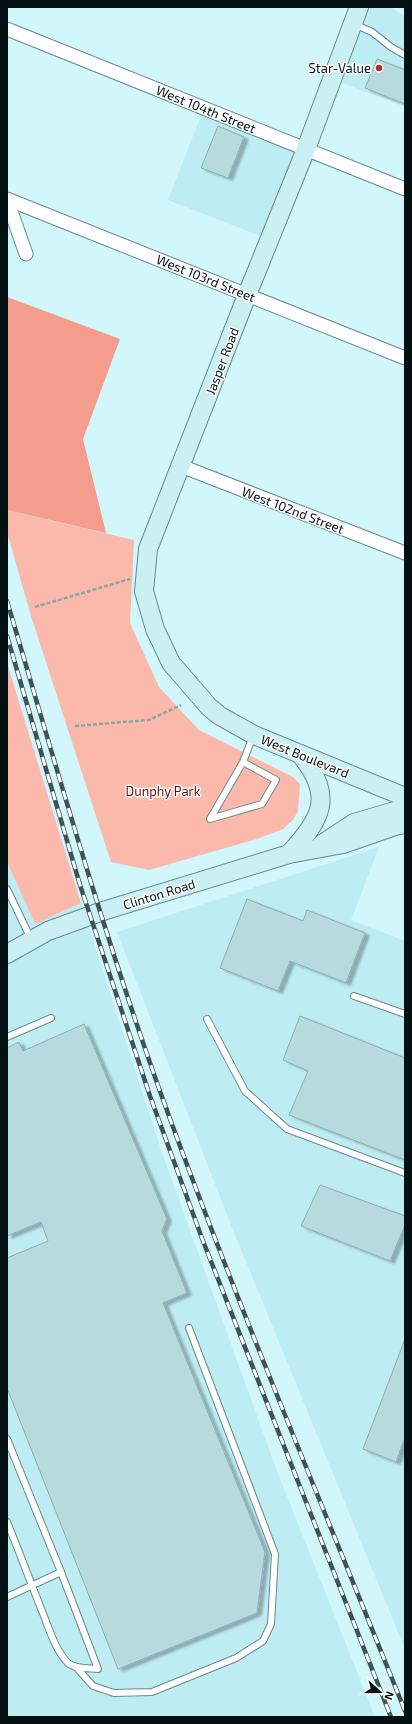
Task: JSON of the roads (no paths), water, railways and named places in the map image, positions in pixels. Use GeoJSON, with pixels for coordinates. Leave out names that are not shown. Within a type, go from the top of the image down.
{"type":"FeatureCollection","features":[{"type":"Feature","properties":{"kind":"street","name":"Jasper Road"},"geometry":{"type":"LineString","coordinates":[[209,707],[171,663],[155,629],[144,591],[148,549],[247,295],[306,149],[359,7]]}},
{"type":"Feature","properties":{"kind":"street","name":"West 104th Street"},"geometry":{"type":"LineString","coordinates":[[7,29],[405,189]]}},
{"type":"Feature","properties":{"kind":"street","name":"West 103rd Street"},"geometry":{"type":"LineString","coordinates":[[7,199],[405,358]]}},
{"type":"Feature","properties":{"kind":"street"},"geometry":{"type":"LineString","coordinates":[[7,199],[26,254]]}},
{"type":"Feature","properties":{"kind":"street","name":"West 102nd Street"},"geometry":{"type":"LineString","coordinates":[[181,466],[405,553]]}},
{"type":"Feature","properties":{"kind":"street","name":"West Boulevard"},"geometry":{"type":"LineString","coordinates":[[209,707],[220,716],[254,735],[300,753],[402,813]]}},
{"type":"Feature","properties":{"kind":"street"},"geometry":{"type":"LineString","coordinates":[[289,854],[315,824],[319,810],[320,795],[318,783],[313,769],[300,753]]}},
{"type":"Feature","properties":{"kind":"street","name":"Clinton Road"},"geometry":{"type":"LineString","coordinates":[[7,954],[48,931],[85,917],[289,854],[316,848],[354,823],[402,813]]}},
{"type":"Feature","properties":{"kind":"lane"},"geometry":{"type":"LineString","coordinates":[[353,24],[372,32],[391,47],[405,55]]}},
{"type":"Feature","properties":{"kind":"lane"},"geometry":{"type":"LineString","coordinates":[[243,762],[276,780],[262,804],[210,820],[243,762],[254,735]]}},
{"type":"Feature","properties":{"kind":"lane"},"geometry":{"type":"LineString","coordinates":[[7,889],[31,940]]}},
{"type":"Feature","properties":{"kind":"lane"},"geometry":{"type":"LineString","coordinates":[[354,996],[405,1014]]}},
{"type":"Feature","properties":{"kind":"lane"},"geometry":{"type":"LineString","coordinates":[[7,1038],[51,1018]]}},
{"type":"Feature","properties":{"kind":"lane"},"geometry":{"type":"LineString","coordinates":[[207,1019],[246,1091],[287,1129],[405,1173]]}},
{"type":"Feature","properties":{"kind":"lane"},"geometry":{"type":"LineString","coordinates":[[76,1667],[94,1686],[114,1693],[152,1692],[236,1658],[263,1641],[271,1624],[275,1554],[189,1328]]}},
{"type":"Feature","properties":{"kind":"lane"},"geometry":{"type":"LineString","coordinates":[[7,1440],[61,1572],[98,1669],[76,1667],[69,1664],[60,1652],[7,1522]]}},
{"type":"Feature","properties":{"kind":"lane"},"geometry":{"type":"LineString","coordinates":[[7,1597],[61,1572]]}},
{"type":"Feature","properties":{"kind":"railway"},"geometry":{"type":"LineString","coordinates":[[7,601],[119,972],[161,1094],[219,1249],[280,1404],[405,1711]]}},
{"type":"Feature","properties":{"kind":"railway"},"geometry":{"type":"LineString","coordinates":[[7,636],[80,885],[150,1096],[203,1241],[391,1717]]}},
{"type":"Feature","properties":{"kind":"place","name":"Star-Value"},"geometry":{"type":"Point","coordinates":[379,68]}},
{"type":"Feature","properties":{"kind":"park label","name":"Dunphy Park"},"geometry":{"type":"Point","coordinates":[163,791]}}]}
